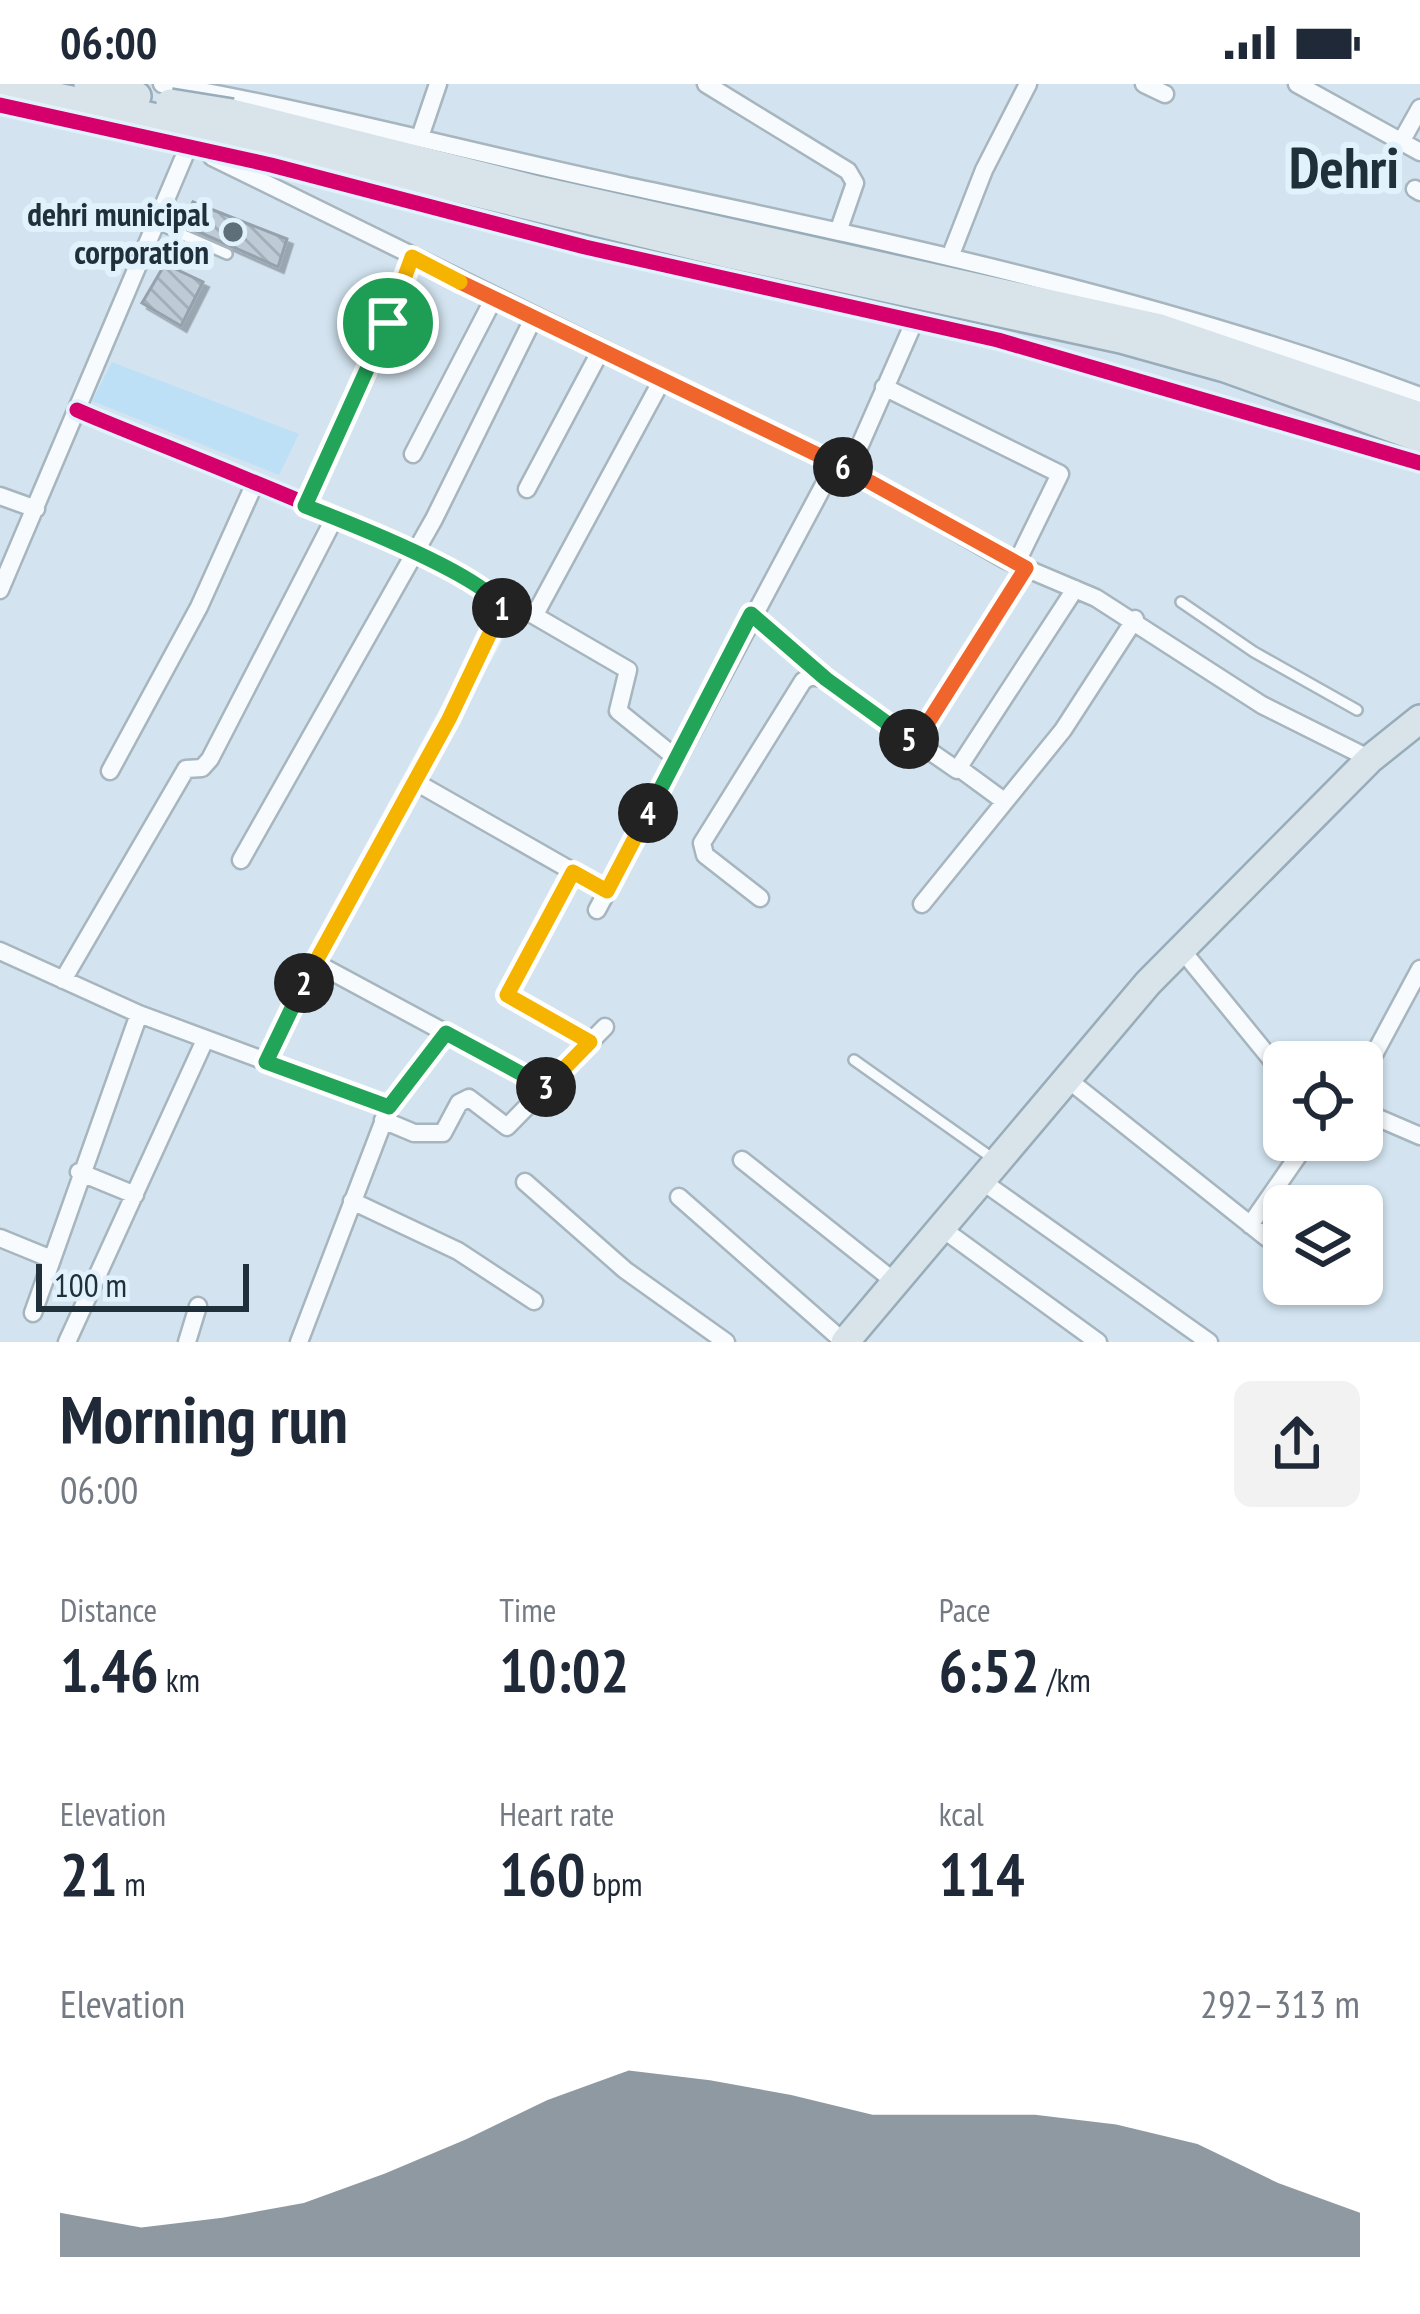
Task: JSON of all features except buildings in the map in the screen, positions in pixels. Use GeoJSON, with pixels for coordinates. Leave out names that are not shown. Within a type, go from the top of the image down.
{"type":"FeatureCollection","features":[{"type":"Feature","properties":{"kind":"highway"},"geometry":{"type":"LineString","coordinates":[[88,84],[654,237],[1121,339],[1225,368],[1420,438]]}},
{"type":"Feature","properties":{"kind":"highway"},"geometry":{"type":"LineString","coordinates":[[0,85],[162,102]]}},
{"type":"Feature","properties":{"kind":"highway"},"geometry":{"type":"LineString","coordinates":[[230,123],[1160,328],[1420,416]]}},
{"type":"Feature","properties":{"kind":"highway"},"geometry":{"type":"LineString","coordinates":[[845,1342],[987,1170],[1181,949],[1370,758],[1408,732]]}},
{"type":"Feature","properties":{"kind":"street"},"geometry":{"type":"LineString","coordinates":[[420,137],[437,84]]}},
{"type":"Feature","properties":{"kind":"street"},"geometry":{"type":"LineString","coordinates":[[706,84],[848,171],[855,183],[838,232]]}},
{"type":"Feature","properties":{"kind":"street"},"geometry":{"type":"LineString","coordinates":[[950,257],[984,170],[1028,84]]}},
{"type":"Feature","properties":{"kind":"street"},"geometry":{"type":"LineString","coordinates":[[1144,84],[1165,94]]}},
{"type":"Feature","properties":{"kind":"street"},"geometry":{"type":"LineString","coordinates":[[1298,84],[1420,152]]}},
{"type":"Feature","properties":{"kind":"street"},"geometry":{"type":"LineString","coordinates":[[162,102],[203,87],[950,257],[1202,321],[1420,396]]}},
{"type":"Feature","properties":{"kind":"street"},"geometry":{"type":"LineString","coordinates":[[0,590],[190,146],[203,87]]}},
{"type":"Feature","properties":{"kind":"street"},"geometry":{"type":"LineString","coordinates":[[0,105],[190,146],[585,247],[915,320],[1056,356],[1420,464]]}},
{"type":"Feature","properties":{"kind":"street"},"geometry":{"type":"LineString","coordinates":[[1401,142],[1420,108]]}},
{"type":"Feature","properties":{"kind":"street"},"geometry":{"type":"LineString","coordinates":[[190,146],[493,300],[842,467],[1021,566],[1136,619],[1262,705],[1370,758]]}},
{"type":"Feature","properties":{"kind":"street"},"geometry":{"type":"LineString","coordinates":[[305,506],[369,369],[412,257]]}},
{"type":"Feature","properties":{"kind":"street"},"geometry":{"type":"LineString","coordinates":[[413,454],[493,300]]}},
{"type":"Feature","properties":{"kind":"street"},"geometry":{"type":"LineString","coordinates":[[242,860],[414,553],[533,319]]}},
{"type":"Feature","properties":{"kind":"street"},"geometry":{"type":"LineString","coordinates":[[597,910],[751,614],[842,467],[915,320]]}},
{"type":"Feature","properties":{"kind":"street"},"geometry":{"type":"LineString","coordinates":[[527,489],[601,350]]}},
{"type":"Feature","properties":{"kind":"street"},"geometry":{"type":"LineString","coordinates":[[530,613],[538,609],[662,380]]}},
{"type":"Feature","properties":{"kind":"street"},"geometry":{"type":"LineString","coordinates":[[884,387],[1060,474],[1021,566],[915,743]]}},
{"type":"Feature","properties":{"kind":"street"},"geometry":{"type":"LineString","coordinates":[[77,410],[414,553],[488,593],[502,607],[530,613],[628,670],[618,712],[676,758]]}},
{"type":"Feature","properties":{"kind":"street"},"geometry":{"type":"LineString","coordinates":[[110,772],[199,607],[254,485]]}},
{"type":"Feature","properties":{"kind":"street"},"geometry":{"type":"LineString","coordinates":[[0,496],[36,509]]}},
{"type":"Feature","properties":{"kind":"street"},"geometry":{"type":"LineString","coordinates":[[63,980],[186,770],[205,767],[210,760],[335,518]]}},
{"type":"Feature","properties":{"kind":"street"},"geometry":{"type":"LineString","coordinates":[[751,614],[826,679],[951,770],[959,768],[1075,589]]}},
{"type":"Feature","properties":{"kind":"street"},"geometry":{"type":"LineString","coordinates":[[266,1062],[314,962],[497,627],[502,607]]}},
{"type":"Feature","properties":{"kind":"street"},"geometry":{"type":"LineString","coordinates":[[922,904],[1064,730],[1136,619]]}},
{"type":"Feature","properties":{"kind":"street"},"geometry":{"type":"LineString","coordinates":[[760,898],[705,854],[702,842],[798,688],[812,676],[826,679]]}},
{"type":"Feature","properties":{"kind":"street"},"geometry":{"type":"LineString","coordinates":[[959,768],[1004,801]]}},
{"type":"Feature","properties":{"kind":"street"},"geometry":{"type":"LineString","coordinates":[[414,782],[607,891]]}},
{"type":"Feature","properties":{"kind":"street"},"geometry":{"type":"LineString","coordinates":[[573,872],[507,995],[590,1042]]}},
{"type":"Feature","properties":{"kind":"street"},"geometry":{"type":"LineString","coordinates":[[1181,949],[1263,1049]]}},
{"type":"Feature","properties":{"kind":"street"},"geometry":{"type":"LineString","coordinates":[[0,951],[139,1014],[386,1113],[414,1133],[442,1133],[459,1103],[469,1098],[507,1127],[605,1028]]}},
{"type":"Feature","properties":{"kind":"street"},"geometry":{"type":"LineString","coordinates":[[314,962],[546,1087]]}},
{"type":"Feature","properties":{"kind":"street"},"geometry":{"type":"LineString","coordinates":[[1382,1041],[1418,978]]}},
{"type":"Feature","properties":{"kind":"street"},"geometry":{"type":"LineString","coordinates":[[33,1313],[79,1172],[139,1014]]}},
{"type":"Feature","properties":{"kind":"street"},"geometry":{"type":"LineString","coordinates":[[299,1342],[386,1113],[446,1033]]}},
{"type":"Feature","properties":{"kind":"street"},"geometry":{"type":"LineString","coordinates":[[67,1342],[205,1040]]}},
{"type":"Feature","properties":{"kind":"street"},"geometry":{"type":"LineString","coordinates":[[1066,1078],[1263,1235]]}},
{"type":"Feature","properties":{"kind":"street"},"geometry":{"type":"LineString","coordinates":[[1383,1120],[1420,1136]]}},
{"type":"Feature","properties":{"kind":"street"},"geometry":{"type":"LineString","coordinates":[[742,1160],[895,1282]]}},
{"type":"Feature","properties":{"kind":"street"},"geometry":{"type":"LineString","coordinates":[[1250,1225],[1294,1161]]}},
{"type":"Feature","properties":{"kind":"street"},"geometry":{"type":"LineString","coordinates":[[987,1170],[1209,1342]]}},
{"type":"Feature","properties":{"kind":"street"},"geometry":{"type":"LineString","coordinates":[[79,1172],[135,1195]]}},
{"type":"Feature","properties":{"kind":"street"},"geometry":{"type":"LineString","coordinates":[[525,1182],[625,1270],[726,1342]]}},
{"type":"Feature","properties":{"kind":"street"},"geometry":{"type":"LineString","coordinates":[[679,1197],[845,1342]]}},
{"type":"Feature","properties":{"kind":"street"},"geometry":{"type":"LineString","coordinates":[[352,1201],[458,1251],[534,1300]]}},
{"type":"Feature","properties":{"kind":"street"},"geometry":{"type":"LineString","coordinates":[[940,1227],[1098,1342]]}},
{"type":"Feature","properties":{"kind":"street"},"geometry":{"type":"LineString","coordinates":[[0,1238],[49,1258]]}},
{"type":"Feature","properties":{"kind":"street"},"geometry":{"type":"LineString","coordinates":[[187,1342],[198,1306]]}},
{"type":"Feature","properties":{"kind":"lane"},"geometry":{"type":"LineString","coordinates":[[158,224],[227,254]]}},
{"type":"Feature","properties":{"kind":"lane"},"geometry":{"type":"LineString","coordinates":[[1181,602],[1254,652],[1357,710]]}},
{"type":"Feature","properties":{"kind":"lane"},"geometry":{"type":"LineString","coordinates":[[854,1060],[987,1170]]}},
{"type":"Feature","properties":{"kind":"shaded area"},"geometry":{"type":"Polygon","coordinates":[[[112,362],[299,434],[279,475],[92,401],[112,362]]]}},
{"type":"Feature","properties":{"kind":"cycle path"},"geometry":{"type":"LineString","coordinates":[[0,105],[271,165],[585,247],[998,340],[1420,463]]}},
{"type":"Feature","properties":{"kind":"cycle path"},"geometry":{"type":"LineString","coordinates":[[77,410],[373,533],[479,587],[502,607],[497,627],[314,962],[266,1062]]}},
{"type":"Feature","properties":{"kind":"place","name":"dehri municipal corporation"},"geometry":{"type":"Point","coordinates":[233,232]}},
{"type":"Feature","properties":{"kind":"district","name":"Dehri"},"geometry":{"type":"Point","coordinates":[1344,167]}},
{"type":"Feature","properties":{"kind":"route"},"geometry":{"type":"LineString","coordinates":[[412,257],[849,470],[949,530],[1026,568],[915,743],[826,679],[751,614],[607,891],[573,872],[507,995],[590,1042],[546,1087],[446,1033],[389,1107],[266,1062],[314,962],[501,616],[502,607],[488,593],[414,553],[305,506],[388,323],[412,257]]}}]}
